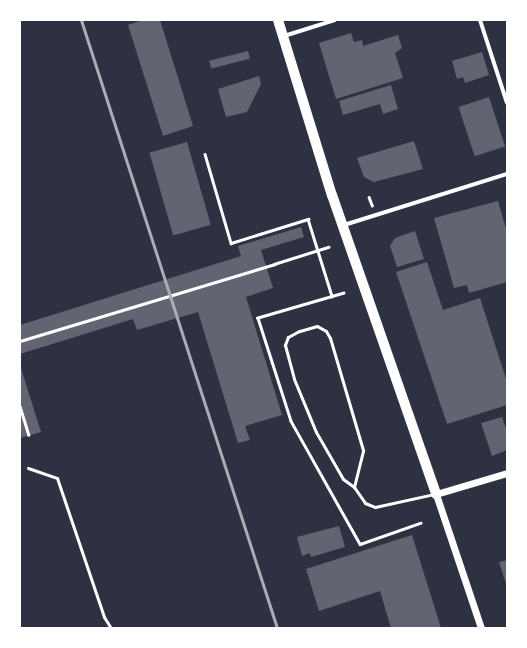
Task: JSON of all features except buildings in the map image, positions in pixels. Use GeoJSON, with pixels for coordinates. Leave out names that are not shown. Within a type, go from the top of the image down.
{"type":"FeatureCollection","features":[{"type":"Feature","properties":{"kind":"main road"},"geometry":{"type":"LineString","coordinates":[[278,20],[343,226],[436,494]]}},
{"type":"Feature","properties":{"kind":"street"},"geometry":{"type":"LineString","coordinates":[[283,37],[336,20]]}},
{"type":"Feature","properties":{"kind":"street"},"geometry":{"type":"LineString","coordinates":[[480,20],[507,102]]}},
{"type":"Feature","properties":{"kind":"street"},"geometry":{"type":"LineString","coordinates":[[343,226],[507,174]]}},
{"type":"Feature","properties":{"kind":"street"},"geometry":{"type":"LineString","coordinates":[[481,628],[436,494],[507,473]]}},
{"type":"Feature","properties":{"kind":"lane"},"geometry":{"type":"LineString","coordinates":[[354,487],[363,450],[330,338],[326,331],[317,326],[299,331],[288,337],[285,345],[294,378],[316,432],[343,479],[354,487],[365,503],[375,507],[436,494]]}},
{"type":"Feature","properties":{"kind":"lane"},"geometry":{"type":"LineString","coordinates":[[28,468],[57,478],[104,617],[112,628]]}},
{"type":"Feature","properties":{"kind":"path"},"geometry":{"type":"LineString","coordinates":[[205,154],[231,243],[308,219],[332,296]]}},
{"type":"Feature","properties":{"kind":"path"},"geometry":{"type":"LineString","coordinates":[[20,341],[328,247]]}},
{"type":"Feature","properties":{"kind":"path"},"geometry":{"type":"LineString","coordinates":[[20,406],[29,435]]}},
{"type":"Feature","properties":{"kind":"railway"},"geometry":{"type":"LineString","coordinates":[[81,20],[277,628]]}}]}
